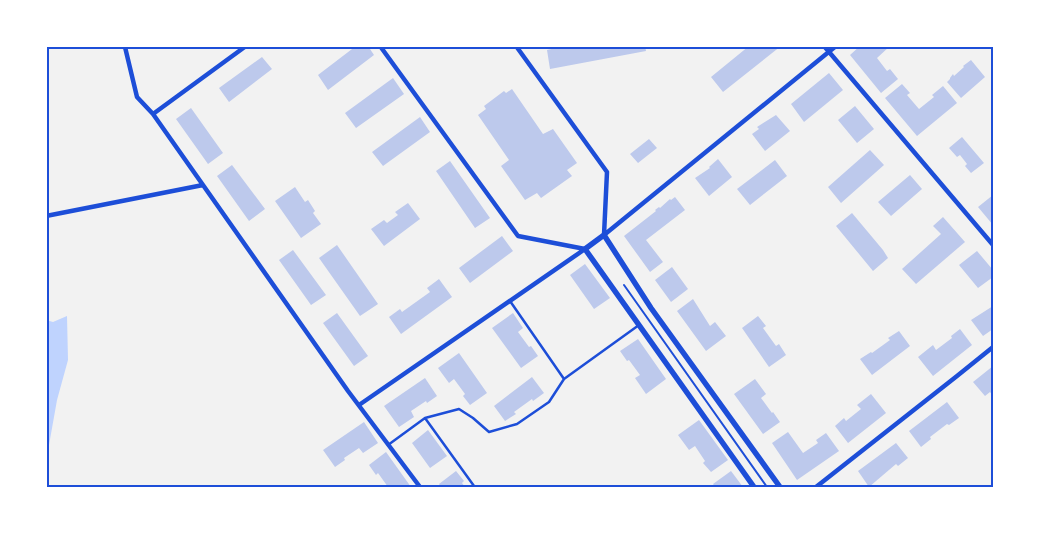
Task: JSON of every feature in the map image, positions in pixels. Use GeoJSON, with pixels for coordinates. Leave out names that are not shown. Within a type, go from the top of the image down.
{"type":"FeatureCollection","features":[{"type":"Feature","properties":{"kind":"street"},"geometry":{"type":"LineString","coordinates":[[153,114],[246,46]]}},
{"type":"Feature","properties":{"kind":"street"},"geometry":{"type":"LineString","coordinates":[[380,46],[518,236],[585,249],[754,487]]}},
{"type":"Feature","properties":{"kind":"street"},"geometry":{"type":"LineString","coordinates":[[516,46],[606,172],[604,235],[651,308],[780,487]]}},
{"type":"Feature","properties":{"kind":"street"},"geometry":{"type":"LineString","coordinates":[[824,46],[993,245]]}},
{"type":"Feature","properties":{"kind":"street"},"geometry":{"type":"LineString","coordinates":[[359,405],[604,235],[836,46]]}},
{"type":"Feature","properties":{"kind":"street"},"geometry":{"type":"LineString","coordinates":[[125,47],[137,97],[153,114],[359,405],[420,487]]}},
{"type":"Feature","properties":{"kind":"street"},"geometry":{"type":"LineString","coordinates":[[46,216],[203,184]]}},
{"type":"Feature","properties":{"kind":"street"},"geometry":{"type":"LineString","coordinates":[[816,487],[992,347]]}},
{"type":"Feature","properties":{"kind":"lane"},"geometry":{"type":"LineString","coordinates":[[510,301],[564,379]]}},
{"type":"Feature","properties":{"kind":"lane"},"geometry":{"type":"LineString","coordinates":[[388,444],[425,418],[459,409],[489,432],[517,424],[549,402],[564,379],[639,325]]}},
{"type":"Feature","properties":{"kind":"lane"},"geometry":{"type":"LineString","coordinates":[[425,418],[474,486]]}},
{"type":"Feature","properties":{"kind":"path"},"geometry":{"type":"LineString","coordinates":[[624,285],[767,487]]}},
{"type":"Feature","properties":{"kind":"water"},"geometry":{"type":"Polygon","coordinates":[[[67,316],[68,360],[57,400],[49,445],[46,445],[46,320],[53,322],[67,316]]]}},
{"type":"Feature","properties":{"kind":"building"},"geometry":{"type":"Polygon","coordinates":[[[356,46],[368,46],[374,55],[328,90],[318,75],[356,46]]]}},
{"type":"Feature","properties":{"kind":"building"},"geometry":{"type":"Polygon","coordinates":[[[565,46],[645,46],[646,51],[550,69],[547,50],[565,46]]]}},
{"type":"Feature","properties":{"kind":"building"},"geometry":{"type":"Polygon","coordinates":[[[749,46],[781,46],[723,92],[711,77],[749,46]]]}},
{"type":"Feature","properties":{"kind":"building"},"geometry":{"type":"Polygon","coordinates":[[[860,46],[890,46],[877,58],[887,71],[890,69],[898,79],[881,93],[850,55],[860,46]]]}},
{"type":"Feature","properties":{"kind":"building"},"geometry":{"type":"Polygon","coordinates":[[[262,57],[272,69],[229,102],[219,88],[262,57]]]}},
{"type":"Feature","properties":{"kind":"building"},"geometry":{"type":"Polygon","coordinates":[[[971,60],[985,77],[961,98],[947,82],[953,74],[954,76],[971,60]]]}},
{"type":"Feature","properties":{"kind":"building"},"geometry":{"type":"Polygon","coordinates":[[[829,73],[843,90],[804,122],[791,104],[829,73]]]}},
{"type":"Feature","properties":{"kind":"building"},"geometry":{"type":"Polygon","coordinates":[[[393,78],[404,94],[356,128],[345,113],[393,78]]]}},
{"type":"Feature","properties":{"kind":"building"},"geometry":{"type":"Polygon","coordinates":[[[902,84],[910,93],[907,95],[919,109],[934,97],[932,95],[943,86],[957,103],[917,136],[885,98],[902,84]]]}},
{"type":"Feature","properties":{"kind":"building"},"geometry":{"type":"Polygon","coordinates":[[[512,89],[543,134],[553,129],[577,163],[567,170],[572,176],[541,198],[537,193],[525,200],[501,166],[509,160],[478,115],[486,109],[484,106],[504,91],[506,93],[512,89]]]}},
{"type":"Feature","properties":{"kind":"building"},"geometry":{"type":"Polygon","coordinates":[[[855,106],[874,129],[857,143],[838,120],[855,106]]]}},
{"type":"Feature","properties":{"kind":"building"},"geometry":{"type":"Polygon","coordinates":[[[191,108],[223,153],[208,164],[176,119],[191,108]]]}},
{"type":"Feature","properties":{"kind":"building"},"geometry":{"type":"Polygon","coordinates":[[[776,115],[790,131],[765,151],[752,134],[759,129],[757,127],[776,115]]]}},
{"type":"Feature","properties":{"kind":"building"},"geometry":{"type":"Polygon","coordinates":[[[420,117],[430,132],[383,166],[372,152],[420,117]]]}},
{"type":"Feature","properties":{"kind":"building"},"geometry":{"type":"Polygon","coordinates":[[[962,137],[984,163],[971,173],[960,155],[957,157],[949,148],[962,137]]]}},
{"type":"Feature","properties":{"kind":"building"},"geometry":{"type":"Polygon","coordinates":[[[649,139],[657,148],[638,163],[630,154],[649,139]]]}},
{"type":"Feature","properties":{"kind":"building"},"geometry":{"type":"Polygon","coordinates":[[[870,150],[884,165],[841,203],[828,187],[870,150]]]}},
{"type":"Feature","properties":{"kind":"building"},"geometry":{"type":"Polygon","coordinates":[[[718,159],[732,177],[709,196],[695,178],[710,168],[718,159]]]}},
{"type":"Feature","properties":{"kind":"building"},"geometry":{"type":"Polygon","coordinates":[[[775,160],[787,176],[750,205],[737,189],[775,160]]]}},
{"type":"Feature","properties":{"kind":"building"},"geometry":{"type":"Polygon","coordinates":[[[450,161],[490,218],[475,228],[436,171],[450,161]]]}},
{"type":"Feature","properties":{"kind":"building"},"geometry":{"type":"Polygon","coordinates":[[[232,165],[265,209],[249,221],[217,176],[232,165]]]}},
{"type":"Feature","properties":{"kind":"building"},"geometry":{"type":"Polygon","coordinates":[[[910,175],[922,189],[891,216],[878,202],[910,175]]]}},
{"type":"Feature","properties":{"kind":"building"},"geometry":{"type":"Polygon","coordinates":[[[295,187],[305,202],[308,200],[315,211],[313,213],[321,224],[301,238],[275,201],[295,187]]]}},
{"type":"Feature","properties":{"kind":"building"},"geometry":{"type":"Polygon","coordinates":[[[993,195],[993,225],[978,207],[993,195]]]}},
{"type":"Feature","properties":{"kind":"building"},"geometry":{"type":"Polygon","coordinates":[[[675,197],[685,210],[646,240],[663,262],[650,272],[624,236],[655,210],[675,197]]]}},
{"type":"Feature","properties":{"kind":"building"},"geometry":{"type":"Polygon","coordinates":[[[408,203],[420,219],[384,246],[371,229],[384,220],[387,223],[398,215],[395,212],[408,203]]]}},
{"type":"Feature","properties":{"kind":"building"},"geometry":{"type":"Polygon","coordinates":[[[852,213],[888,258],[873,271],[836,226],[852,213]]]}},
{"type":"Feature","properties":{"kind":"building"},"geometry":{"type":"Polygon","coordinates":[[[943,217],[965,242],[916,284],[902,269],[941,234],[933,226],[943,217]]]}},
{"type":"Feature","properties":{"kind":"building"},"geometry":{"type":"Polygon","coordinates":[[[502,236],[513,251],[470,283],[459,268],[502,236]]]}},
{"type":"Feature","properties":{"kind":"building"},"geometry":{"type":"Polygon","coordinates":[[[337,245],[378,304],[360,316],[319,258],[337,245]]]}},
{"type":"Feature","properties":{"kind":"building"},"geometry":{"type":"Polygon","coordinates":[[[293,250],[326,295],[311,305],[279,260],[293,250]]]}},
{"type":"Feature","properties":{"kind":"building"},"geometry":{"type":"Polygon","coordinates":[[[977,251],[993,270],[993,277],[978,288],[959,265],[977,251]]]}},
{"type":"Feature","properties":{"kind":"building"},"geometry":{"type":"Polygon","coordinates":[[[585,264],[610,298],[594,309],[570,275],[585,264]]]}},
{"type":"Feature","properties":{"kind":"building"},"geometry":{"type":"Polygon","coordinates":[[[672,267],[688,289],[671,302],[655,280],[672,267]]]}},
{"type":"Feature","properties":{"kind":"building"},"geometry":{"type":"Polygon","coordinates":[[[439,279],[452,297],[401,334],[389,317],[400,309],[402,312],[430,292],[427,288],[439,279]]]}},
{"type":"Feature","properties":{"kind":"building"},"geometry":{"type":"Polygon","coordinates":[[[693,299],[710,326],[715,322],[726,336],[706,351],[677,311],[693,299]]]}},
{"type":"Feature","properties":{"kind":"building"},"geometry":{"type":"Polygon","coordinates":[[[993,306],[993,329],[983,336],[971,320],[993,306]]]}},
{"type":"Feature","properties":{"kind":"building"},"geometry":{"type":"Polygon","coordinates":[[[337,313],[368,356],[354,366],[323,323],[337,313]]]}},
{"type":"Feature","properties":{"kind":"building"},"geometry":{"type":"Polygon","coordinates":[[[513,313],[523,328],[518,332],[538,356],[521,368],[492,328],[513,313]]]}},
{"type":"Feature","properties":{"kind":"building"},"geometry":{"type":"Polygon","coordinates":[[[758,316],[766,326],[763,328],[776,346],[779,344],[786,355],[769,367],[742,328],[758,316]]]}},
{"type":"Feature","properties":{"kind":"building"},"geometry":{"type":"Polygon","coordinates":[[[960,329],[972,345],[933,376],[918,357],[933,345],[936,350],[952,338],[951,336],[960,329]]]}},
{"type":"Feature","properties":{"kind":"building"},"geometry":{"type":"Polygon","coordinates":[[[899,331],[910,346],[872,375],[860,359],[872,353],[890,340],[888,338],[899,331]]]}},
{"type":"Feature","properties":{"kind":"building"},"geometry":{"type":"Polygon","coordinates":[[[638,339],[666,379],[646,394],[635,378],[640,375],[620,351],[638,339]]]}},
{"type":"Feature","properties":{"kind":"building"},"geometry":{"type":"Polygon","coordinates":[[[459,353],[487,393],[470,405],[463,396],[465,394],[454,379],[449,383],[438,368],[459,353]]]}},
{"type":"Feature","properties":{"kind":"building"},"geometry":{"type":"Polygon","coordinates":[[[993,366],[993,396],[990,392],[985,396],[973,382],[993,366]]]}},
{"type":"Feature","properties":{"kind":"building"},"geometry":{"type":"Polygon","coordinates":[[[532,377],[544,393],[533,401],[532,399],[514,412],[516,414],[505,421],[494,406],[532,377]]]}},
{"type":"Feature","properties":{"kind":"building"},"geometry":{"type":"Polygon","coordinates":[[[425,378],[437,396],[411,411],[414,417],[399,427],[384,406],[425,378]]]}},
{"type":"Feature","properties":{"kind":"building"},"geometry":{"type":"Polygon","coordinates":[[[755,379],[766,394],[761,398],[780,422],[763,434],[734,394],[755,379]]]}},
{"type":"Feature","properties":{"kind":"building"},"geometry":{"type":"Polygon","coordinates":[[[871,394],[886,413],[848,443],[835,426],[844,418],[846,421],[861,409],[857,405],[871,394]]]}},
{"type":"Feature","properties":{"kind":"building"},"geometry":{"type":"Polygon","coordinates":[[[947,402],[959,418],[949,425],[947,424],[930,437],[931,439],[921,447],[909,431],[947,402]]]}},
{"type":"Feature","properties":{"kind":"building"},"geometry":{"type":"Polygon","coordinates":[[[699,420],[728,460],[711,472],[703,463],[705,461],[695,446],[689,450],[678,435],[699,420]]]}},
{"type":"Feature","properties":{"kind":"building"},"geometry":{"type":"Polygon","coordinates":[[[364,422],[378,443],[363,453],[359,448],[335,467],[323,450],[364,422]]]}},
{"type":"Feature","properties":{"kind":"building"},"geometry":{"type":"Polygon","coordinates":[[[428,430],[447,456],[430,468],[412,443],[428,430]]]}},
{"type":"Feature","properties":{"kind":"building"},"geometry":{"type":"Polygon","coordinates":[[[788,432],[803,453],[818,443],[816,440],[826,433],[839,451],[797,480],[772,443],[788,432]]]}},
{"type":"Feature","properties":{"kind":"building"},"geometry":{"type":"Polygon","coordinates":[[[896,443],[908,458],[898,466],[896,464],[869,487],[858,471],[896,443]]]}},
{"type":"Feature","properties":{"kind":"building"},"geometry":{"type":"Polygon","coordinates":[[[386,452],[411,487],[388,487],[378,473],[376,475],[369,465],[386,452]]]}},
{"type":"Feature","properties":{"kind":"building"},"geometry":{"type":"Polygon","coordinates":[[[456,471],[464,481],[462,483],[465,487],[441,487],[439,484],[456,471]]]}},
{"type":"Feature","properties":{"kind":"building"},"geometry":{"type":"Polygon","coordinates":[[[731,471],[743,487],[715,487],[713,484],[731,471]]]}},
{"type":"Feature","properties":{"kind":"waterway"},"geometry":{"type":"LineString","coordinates":[[46,289],[47,322]]}}]}
